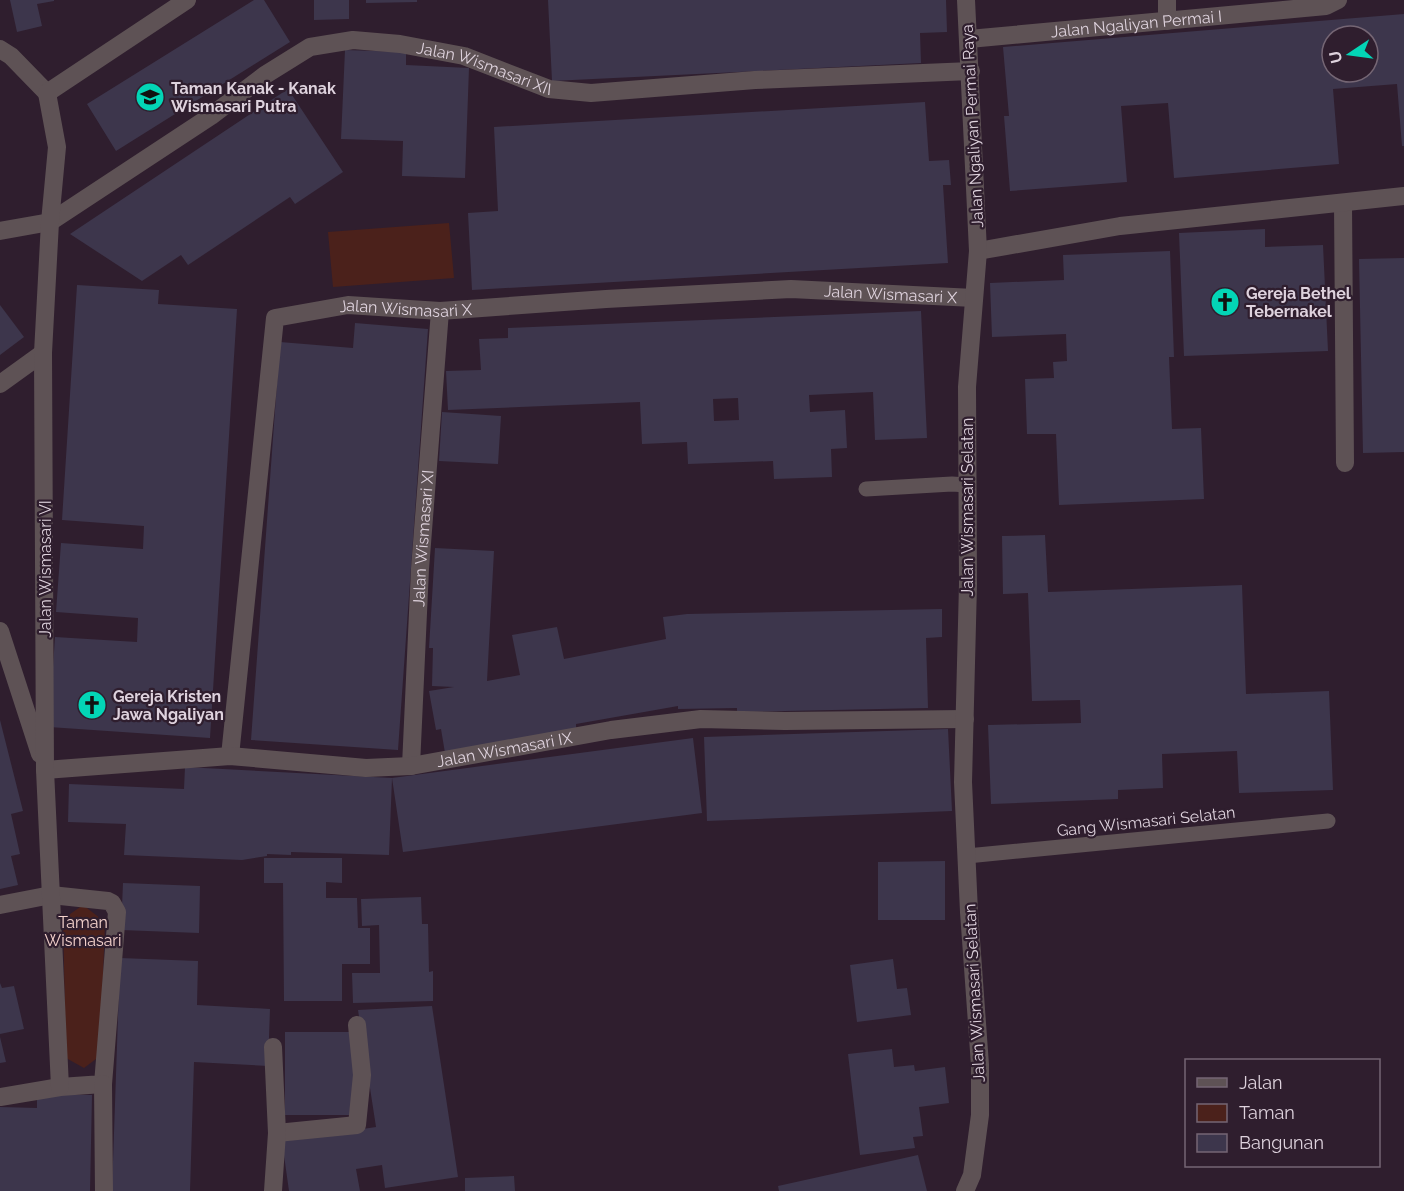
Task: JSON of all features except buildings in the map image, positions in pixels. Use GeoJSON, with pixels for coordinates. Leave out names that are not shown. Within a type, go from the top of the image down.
{"type":"FeatureCollection","features":[{"type":"Feature","properties":{"kind":"street"},"geometry":{"type":"LineString","coordinates":[[0,49],[11,56],[47,93],[187,0]]}},
{"type":"Feature","properties":{"kind":"street","name":"Jalan Ngaliyan Permai Raya"},"geometry":{"type":"LineString","coordinates":[[966,0],[978,252]]}},
{"type":"Feature","properties":{"kind":"street"},"geometry":{"type":"LineString","coordinates":[[1167,0],[1167,21]]}},
{"type":"Feature","properties":{"kind":"street","name":"Jalan Ngaliyan Permai I"},"geometry":{"type":"LineString","coordinates":[[969,39],[1326,6],[1338,0]]}},
{"type":"Feature","properties":{"kind":"street","name":"Jalan Wismasari XII"},"geometry":{"type":"LineString","coordinates":[[50,222],[211,116],[265,75],[310,47],[353,40],[399,44],[465,56],[549,89],[591,93],[755,80],[971,71]]}},
{"type":"Feature","properties":{"kind":"street","name":"Jalan Wismasari VI"},"geometry":{"type":"LineString","coordinates":[[45,770],[44,353],[50,222],[57,147],[47,93]]}},
{"type":"Feature","properties":{"kind":"street"},"geometry":{"type":"LineString","coordinates":[[978,252],[1120,226],[1404,196]]}},
{"type":"Feature","properties":{"kind":"street"},"geometry":{"type":"LineString","coordinates":[[1343,204],[1345,463]]}},
{"type":"Feature","properties":{"kind":"street"},"geometry":{"type":"LineString","coordinates":[[0,231],[50,222]]}},
{"type":"Feature","properties":{"kind":"street","name":"Jalan Wismasari Selatan"},"geometry":{"type":"LineString","coordinates":[[965,1191],[972,1175],[980,1115],[980,1065],[969,912],[963,782],[968,584],[967,387],[978,252]]}},
{"type":"Feature","properties":{"kind":"street","name":"Jalan Wismasari X"},"geometry":{"type":"LineString","coordinates":[[230,756],[275,318],[348,304],[440,311],[790,289],[974,298]]}},
{"type":"Feature","properties":{"kind":"street","name":"Jalan Wismasari XI"},"geometry":{"type":"LineString","coordinates":[[411,766],[420,569],[440,311]]}},
{"type":"Feature","properties":{"kind":"street"},"geometry":{"type":"LineString","coordinates":[[0,384],[44,353]]}},
{"type":"Feature","properties":{"kind":"street"},"geometry":{"type":"LineString","coordinates":[[0,631],[45,770],[60,1087]]}},
{"type":"Feature","properties":{"kind":"street","name":"Jalan Wismasari IX"},"geometry":{"type":"LineString","coordinates":[[45,770],[230,756],[366,768],[411,766],[611,730],[701,719],[785,721],[965,719]]}},
{"type":"Feature","properties":{"kind":"street"},"geometry":{"type":"LineString","coordinates":[[0,905],[51,895],[108,901],[112,903],[117,912],[103,1084],[104,1191]]}},
{"type":"Feature","properties":{"kind":"street"},"geometry":{"type":"LineString","coordinates":[[277,1133],[357,1125],[362,1075],[357,1025]]}},
{"type":"Feature","properties":{"kind":"street"},"geometry":{"type":"LineString","coordinates":[[273,1047],[277,1133],[273,1191]]}},
{"type":"Feature","properties":{"kind":"street"},"geometry":{"type":"LineString","coordinates":[[0,1097],[60,1087],[103,1084]]}},
{"type":"Feature","properties":{"kind":"lane"},"geometry":{"type":"LineString","coordinates":[[866,489],[967,485]]}},
{"type":"Feature","properties":{"kind":"lane","name":"Gang Wismasari Selatan"},"geometry":{"type":"LineString","coordinates":[[967,856],[1328,821]]}},
{"type":"Feature","properties":{"kind":"green space"},"geometry":{"type":"Polygon","coordinates":[[[449,223],[454,278],[333,287],[328,232],[449,223]]]}},
{"type":"Feature","properties":{"kind":"green space","name":"Taman Wismasari"},"geometry":{"type":"Polygon","coordinates":[[[83,905],[105,922],[100,1056],[84,1068],[66,1058],[63,919],[83,905]]]}},
{"type":"Feature","properties":{"kind":"place","name":"Taman Kanak - Kanak Wismasari Putra"},"geometry":{"type":"Point","coordinates":[150,97]}},
{"type":"Feature","properties":{"kind":"place","name":"Gereja Bethel Tebernakel"},"geometry":{"type":"Point","coordinates":[1225,302]}},
{"type":"Feature","properties":{"kind":"place","name":"Gereja Kristen Jawa Ngaliyan"},"geometry":{"type":"Point","coordinates":[92,705]}}]}
